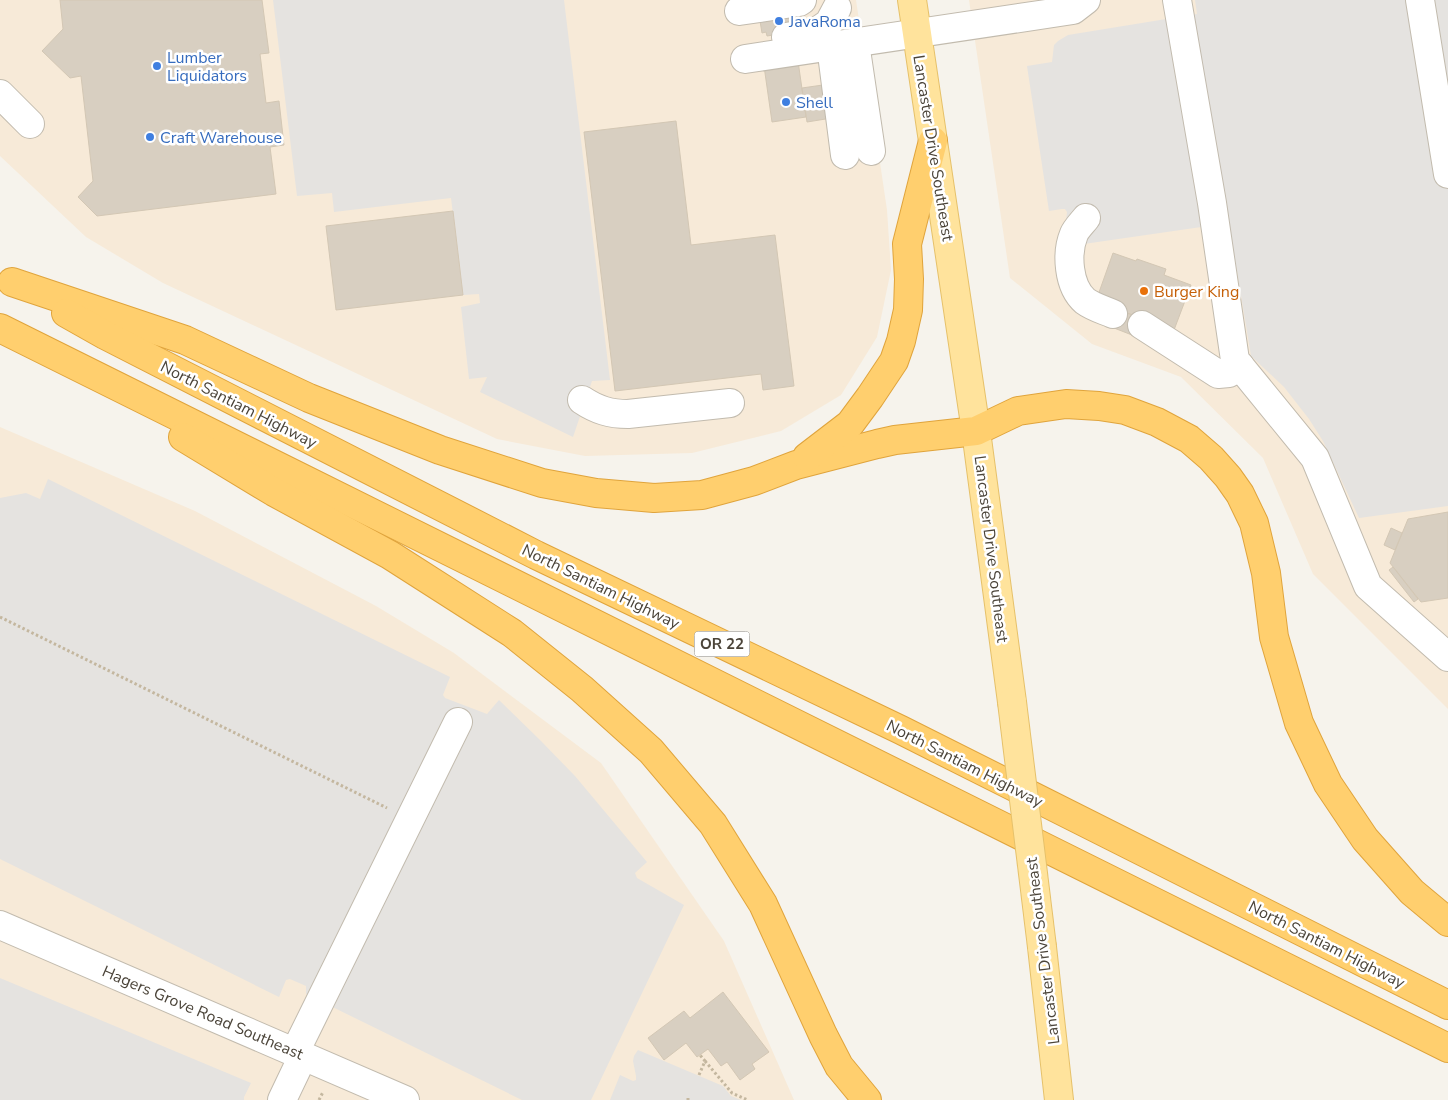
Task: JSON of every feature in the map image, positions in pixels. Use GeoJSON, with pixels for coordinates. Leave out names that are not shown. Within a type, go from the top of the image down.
{"type":"FeatureCollection","features":[{"type":"Feature","properties":{"kind":"highway"},"geometry":{"type":"LineString","coordinates":[[796,465],[850,424],[894,362],[908,310],[907,244],[932,141]]}},
{"type":"Feature","properties":{"kind":"highway"},"geometry":{"type":"LineString","coordinates":[[6,279],[185,340],[309,398],[432,447],[542,484],[596,493],[654,498],[702,495],[754,480],[796,465],[877,444],[976,431],[1018,411],[1066,404],[1125,410],[1157,422],[1189,439],[1211,458],[1240,494],[1254,523],[1266,573],[1274,637],[1296,715],[1328,784],[1366,839],[1412,892],[1448,922]]}},
{"type":"Feature","properties":{"kind":"highway","name":"North Santiam Highway"},"geometry":{"type":"LineString","coordinates":[[6,279],[105,335],[536,555],[910,735],[1448,1005]]}},
{"type":"Feature","properties":{"kind":"highway","name":"OR 22"},"geometry":{"type":"LineString","coordinates":[[0,328],[1448,1048]]}},
{"type":"Feature","properties":{"kind":"highway"},"geometry":{"type":"LineString","coordinates":[[24,340],[274,492],[390,555],[512,634],[582,689],[651,751],[713,824],[763,904],[823,1036],[839,1066],[867,1100]]}},
{"type":"Feature","properties":{"kind":"main road","name":"Lancaster Drive Southeast"},"geometry":{"type":"LineString","coordinates":[[912,0],[976,431],[1012,702],[1059,1100]]}},
{"type":"Feature","properties":{"kind":"street"},"geometry":{"type":"LineString","coordinates":[[739,11],[802,0]]}},
{"type":"Feature","properties":{"kind":"street"},"geometry":{"type":"LineString","coordinates":[[837,4],[829,23],[816,32],[744,52],[836,45],[916,34],[1003,10],[1073,10],[1086,0]]}},
{"type":"Feature","properties":{"kind":"street"},"geometry":{"type":"LineString","coordinates":[[1177,0],[1212,203],[1235,360],[1315,458],[1368,586],[1448,657]]}},
{"type":"Feature","properties":{"kind":"street"},"geometry":{"type":"LineString","coordinates":[[1420,0],[1448,174]]}},
{"type":"Feature","properties":{"kind":"street"},"geometry":{"type":"LineString","coordinates":[[836,45],[850,154],[836,45],[837,4]]}},
{"type":"Feature","properties":{"kind":"street"},"geometry":{"type":"LineString","coordinates":[[0,94],[30,124]]}},
{"type":"Feature","properties":{"kind":"street"},"geometry":{"type":"LineString","coordinates":[[1086,218],[1074,233],[1070,253],[1070,272],[1079,294],[1085,301],[1113,314]]}},
{"type":"Feature","properties":{"kind":"street"},"geometry":{"type":"LineString","coordinates":[[1142,324],[1218,374],[1229,373],[1240,366]]}},
{"type":"Feature","properties":{"kind":"street"},"geometry":{"type":"LineString","coordinates":[[582,400],[602,411],[614,414],[730,403]]}},
{"type":"Feature","properties":{"kind":"street"},"geometry":{"type":"LineString","coordinates":[[282,1100],[299,1054],[458,722]]}},
{"type":"Feature","properties":{"kind":"street","name":"Hagers Grove Road Southeast"},"geometry":{"type":"LineString","coordinates":[[0,925],[405,1100]]}},
{"type":"Feature","properties":{"kind":"path"},"geometry":{"type":"LineString","coordinates":[[0,617],[410,820]]}},
{"type":"Feature","properties":{"kind":"path"},"geometry":{"type":"LineString","coordinates":[[700,1055],[732,1094],[748,1100]]}},
{"type":"Feature","properties":{"kind":"path"},"geometry":{"type":"LineString","coordinates":[[699,1075],[705,1061]]}},
{"type":"Feature","properties":{"kind":"shaded area"},"geometry":{"type":"Polygon","coordinates":[[[0,0],[856,0],[887,210],[891,270],[877,337],[841,395],[781,431],[692,453],[585,456],[497,439],[163,283],[86,237],[0,156],[0,0]]]}},
{"type":"Feature","properties":{"kind":"shaded area"},"geometry":{"type":"Polygon","coordinates":[[[273,0],[564,0],[610,380],[592,381],[573,437],[480,392],[487,377],[469,379],[461,307],[480,303],[479,294],[463,295],[451,198],[334,212],[332,193],[297,196],[273,0]]]}},
{"type":"Feature","properties":{"kind":"shaded area"},"geometry":{"type":"Polygon","coordinates":[[[969,0],[1448,0],[1448,709],[1313,574],[1263,458],[1181,377],[1092,344],[1010,278],[969,0]]]}},
{"type":"Feature","properties":{"kind":"shaded area"},"geometry":{"type":"Polygon","coordinates":[[[1195,0],[1448,0],[1448,506],[1359,518],[1323,441],[1309,419],[1284,387],[1251,356],[1229,223],[1063,247],[1067,212],[1065,209],[1049,211],[1027,66],[1052,62],[1054,45],[1068,35],[1197,14],[1195,0]]]}},
{"type":"Feature","properties":{"kind":"shaded area"},"geometry":{"type":"Polygon","coordinates":[[[0,427],[195,511],[376,606],[454,653],[601,763],[724,941],[794,1100],[0,1100],[0,427]]]}},
{"type":"Feature","properties":{"kind":"shaded area"},"geometry":{"type":"Polygon","coordinates":[[[48,479],[450,677],[443,695],[445,698],[487,714],[499,700],[575,776],[647,862],[635,873],[637,878],[684,905],[591,1100],[522,1100],[306,994],[306,986],[290,979],[286,980],[279,997],[0,859],[0,498],[26,493],[40,499],[48,479]]]}},
{"type":"Feature","properties":{"kind":"shaded area"},"geometry":{"type":"Polygon","coordinates":[[[0,978],[251,1083],[244,1100],[0,1100],[0,978]]]}},
{"type":"Feature","properties":{"kind":"shaded area"},"geometry":{"type":"Polygon","coordinates":[[[638,1050],[723,1086],[731,1096],[741,1100],[610,1100],[620,1075],[633,1081],[636,1080],[633,1061],[638,1050]]]}},
{"type":"Feature","properties":{"kind":"building"},"geometry":{"type":"Polygon","coordinates":[[[60,0],[262,0],[269,53],[260,54],[266,103],[279,101],[284,145],[270,147],[276,194],[97,216],[78,197],[93,181],[81,76],[70,78],[42,51],[63,29],[60,0]]]}},
{"type":"Feature","properties":{"kind":"building","name":"JavaRoma"},"geometry":{"type":"Polygon","coordinates":[[[794,6],[798,31],[767,36],[766,32],[762,33],[760,21],[794,6]]]}},
{"type":"Feature","properties":{"kind":"building","name":"Shell"},"geometry":{"type":"Polygon","coordinates":[[[798,61],[806,117],[772,122],[764,66],[798,61]]]}},
{"type":"Feature","properties":{"kind":"building","name":"Shell"},"geometry":{"type":"Polygon","coordinates":[[[864,79],[869,112],[807,122],[802,88],[864,79]]]}},
{"type":"Feature","properties":{"kind":"building"},"geometry":{"type":"Polygon","coordinates":[[[676,121],[691,245],[775,235],[794,386],[763,390],[761,374],[615,391],[584,132],[676,121]]]}},
{"type":"Feature","properties":{"kind":"building"},"geometry":{"type":"Polygon","coordinates":[[[453,211],[463,295],[336,310],[326,226],[453,211]]]}},
{"type":"Feature","properties":{"kind":"building","name":"Burger King"},"geometry":{"type":"Polygon","coordinates":[[[1113,253],[1166,269],[1164,275],[1191,285],[1174,330],[1097,302],[1113,253]]]}},
{"type":"Feature","properties":{"kind":"building"},"geometry":{"type":"Polygon","coordinates":[[[1115,309],[1144,319],[1137,337],[1109,326],[1115,309]]]}},
{"type":"Feature","properties":{"kind":"building"},"geometry":{"type":"Polygon","coordinates":[[[1448,512],[1448,598],[1421,602],[1390,563],[1408,519],[1448,512]]]}},
{"type":"Feature","properties":{"kind":"building"},"geometry":{"type":"Polygon","coordinates":[[[1391,528],[1402,533],[1395,550],[1384,545],[1391,528]]]}},
{"type":"Feature","properties":{"kind":"building"},"geometry":{"type":"Polygon","coordinates":[[[1393,567],[1418,599],[1414,602],[1389,570],[1393,567]]]}},
{"type":"Feature","properties":{"kind":"building"},"geometry":{"type":"Polygon","coordinates":[[[723,992],[769,1052],[752,1064],[755,1069],[740,1080],[727,1062],[721,1066],[708,1049],[697,1057],[686,1043],[664,1060],[648,1038],[684,1011],[690,1018],[723,992]]]}},
{"type":"Feature","properties":{"kind":"place","name":"JavaRoma"},"geometry":{"type":"Point","coordinates":[779,21]}},
{"type":"Feature","properties":{"kind":"place","name":"Lumber Liquidators"},"geometry":{"type":"Point","coordinates":[157,66]}},
{"type":"Feature","properties":{"kind":"place","name":"Shell"},"geometry":{"type":"Point","coordinates":[786,102]}},
{"type":"Feature","properties":{"kind":"place","name":"Craft Warehouse"},"geometry":{"type":"Point","coordinates":[150,137]}},
{"type":"Feature","properties":{"kind":"place","name":"Burger King"},"geometry":{"type":"Point","coordinates":[1144,291]}}]}
